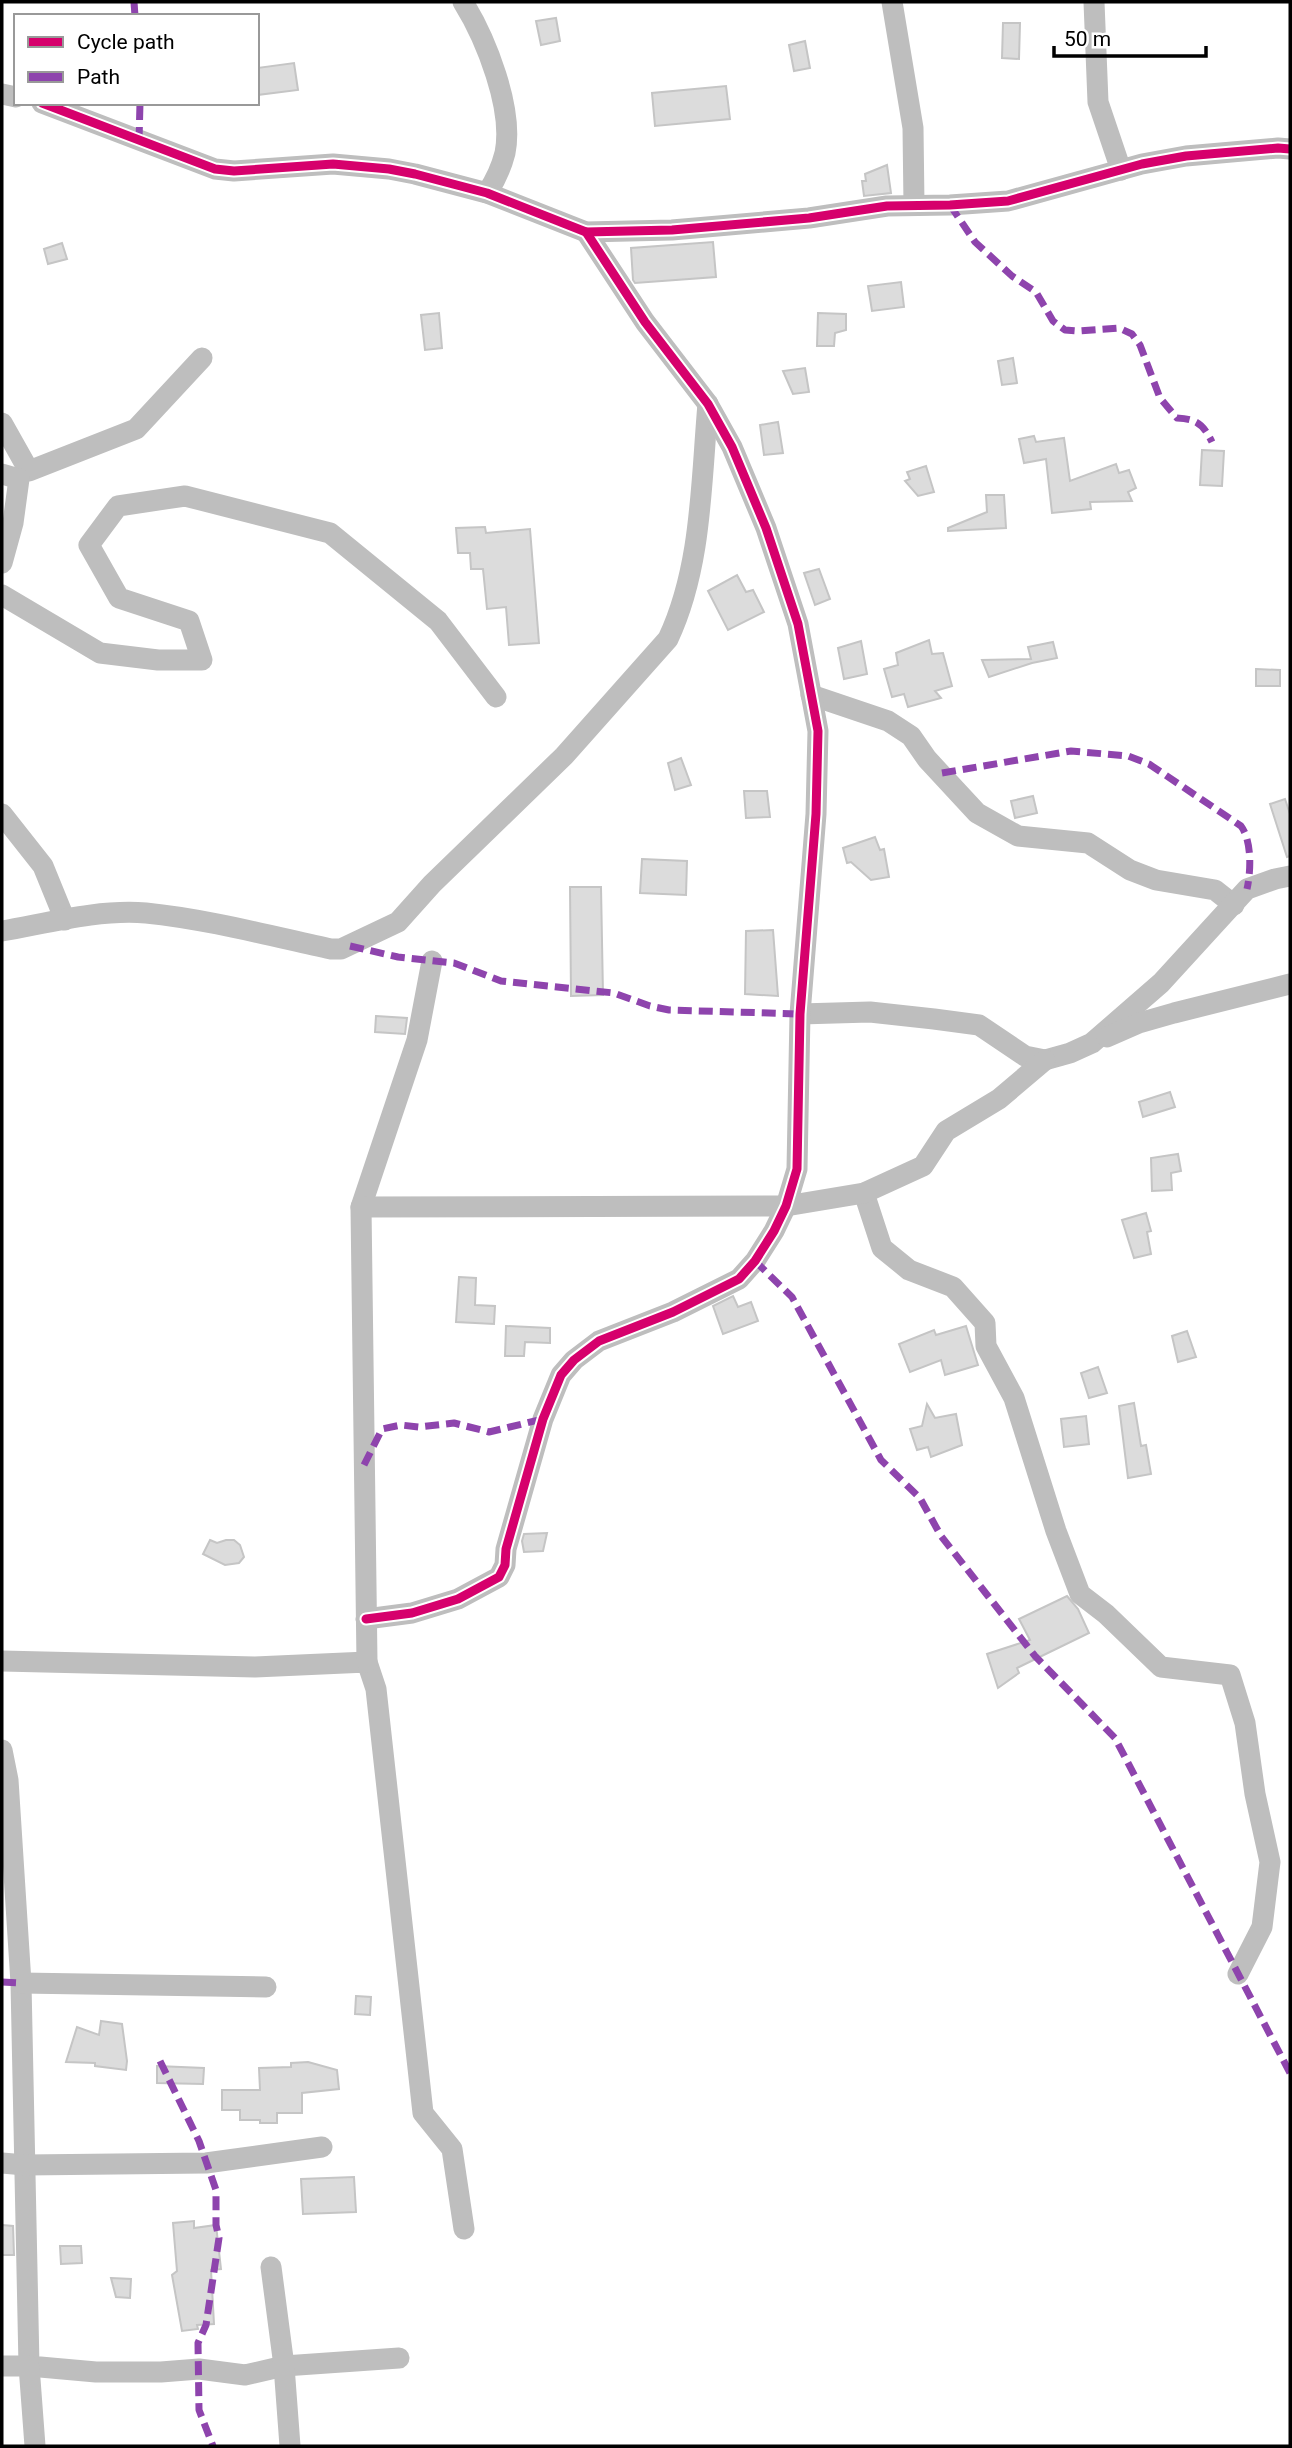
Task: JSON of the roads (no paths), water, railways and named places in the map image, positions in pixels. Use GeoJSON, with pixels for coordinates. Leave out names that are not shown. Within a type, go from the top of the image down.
{"type":"FeatureCollection","features":[{"type":"Feature","properties":{"kind":"street"},"geometry":{"type":"LineString","coordinates":[[463,2],[481,37],[492,67],[506,124],[505,152],[497,178],[487,193]]}},
{"type":"Feature","properties":{"kind":"street"},"geometry":{"type":"LineString","coordinates":[[892,2],[914,128],[914,205]]}},
{"type":"Feature","properties":{"kind":"street"},"geometry":{"type":"LineString","coordinates":[[1094,2],[1098,102],[1121,170]]}},
{"type":"Feature","properties":{"kind":"street"},"geometry":{"type":"LineString","coordinates":[[47,105],[225,171],[333,164],[415,174],[487,193],[586,232],[672,230],[808,218],[861,209],[1008,201],[1121,170],[1186,156],[1290,149]]}},
{"type":"Feature","properties":{"kind":"street"},"geometry":{"type":"LineString","coordinates":[[366,1619],[412,1613],[458,1599],[499,1577],[505,1565],[506,1549],[543,1419],[561,1375],[574,1360],[599,1341],[673,1312],[739,1279],[755,1261],[786,1206],[797,1170],[800,1014],[816,814],[818,731],[798,624],[766,528],[732,447],[708,404],[645,322],[586,232]]}},
{"type":"Feature","properties":{"kind":"street"},"geometry":{"type":"LineString","coordinates":[[2,423],[29,471],[136,429],[202,358]]}},
{"type":"Feature","properties":{"kind":"street"},"geometry":{"type":"LineString","coordinates":[[2,931],[98,915],[144,913],[341,949],[398,922],[432,884],[564,756],[668,639],[679,615],[696,544],[708,404]]}},
{"type":"Feature","properties":{"kind":"street"},"geometry":{"type":"LineString","coordinates":[[2,474],[19,479],[13,523],[2,563]]}},
{"type":"Feature","properties":{"kind":"street"},"geometry":{"type":"LineString","coordinates":[[2,595],[100,653],[158,660],[202,660],[189,621],[119,598],[89,545],[118,506],[185,496],[330,533],[438,621],[496,697]]}},
{"type":"Feature","properties":{"kind":"street"},"geometry":{"type":"LineString","coordinates":[[811,695],[888,722],[911,736],[927,759],[986,820],[1018,836],[1088,843],[1130,870],[1156,880],[1215,890],[1234,905]]}},
{"type":"Feature","properties":{"kind":"street"},"geometry":{"type":"LineString","coordinates":[[2,814],[43,866],[65,920]]}},
{"type":"Feature","properties":{"kind":"street"},"geometry":{"type":"LineString","coordinates":[[1092,1043],[1161,983],[1247,889],[1290,876]]}},
{"type":"Feature","properties":{"kind":"street"},"geometry":{"type":"LineString","coordinates":[[432,961],[417,1040],[361,1207],[367,1662],[376,1689],[423,2113],[452,2149],[464,2229]]}},
{"type":"Feature","properties":{"kind":"street"},"geometry":{"type":"LineString","coordinates":[[800,1014],[870,1012],[979,1026],[1025,1056],[1045,1059],[1070,1053],[1151,1020],[1290,984]]}},
{"type":"Feature","properties":{"kind":"street"},"geometry":{"type":"LineString","coordinates":[[361,1207],[786,1206],[864,1193],[923,1166],[946,1131],[999,1099],[1045,1059]]}},
{"type":"Feature","properties":{"kind":"street"},"geometry":{"type":"LineString","coordinates":[[864,1193],[882,1248],[908,1270],[953,1287],[985,1323],[986,1346],[1014,1398],[1056,1531],[1080,1594],[1106,1614],[1161,1667],[1230,1675],[1245,1723],[1255,1794],[1270,1862],[1262,1927],[1238,1974]]}},
{"type":"Feature","properties":{"kind":"street"},"geometry":{"type":"LineString","coordinates":[[2,1661],[255,1667],[367,1662]]}},
{"type":"Feature","properties":{"kind":"street"},"geometry":{"type":"LineString","coordinates":[[2,1750],[21,1983],[29,2366],[35,2446]]}},
{"type":"Feature","properties":{"kind":"street"},"geometry":{"type":"LineString","coordinates":[[21,1983],[267,1987]]}},
{"type":"Feature","properties":{"kind":"street"},"geometry":{"type":"LineString","coordinates":[[2,2163],[206,2163],[322,2147]]}},
{"type":"Feature","properties":{"kind":"street"},"geometry":{"type":"LineString","coordinates":[[271,2267],[284,2366],[290,2446]]}},
{"type":"Feature","properties":{"kind":"street"},"geometry":{"type":"LineString","coordinates":[[2,2366],[96,2372],[199,2369],[245,2375],[284,2366],[399,2358]]}}]}
